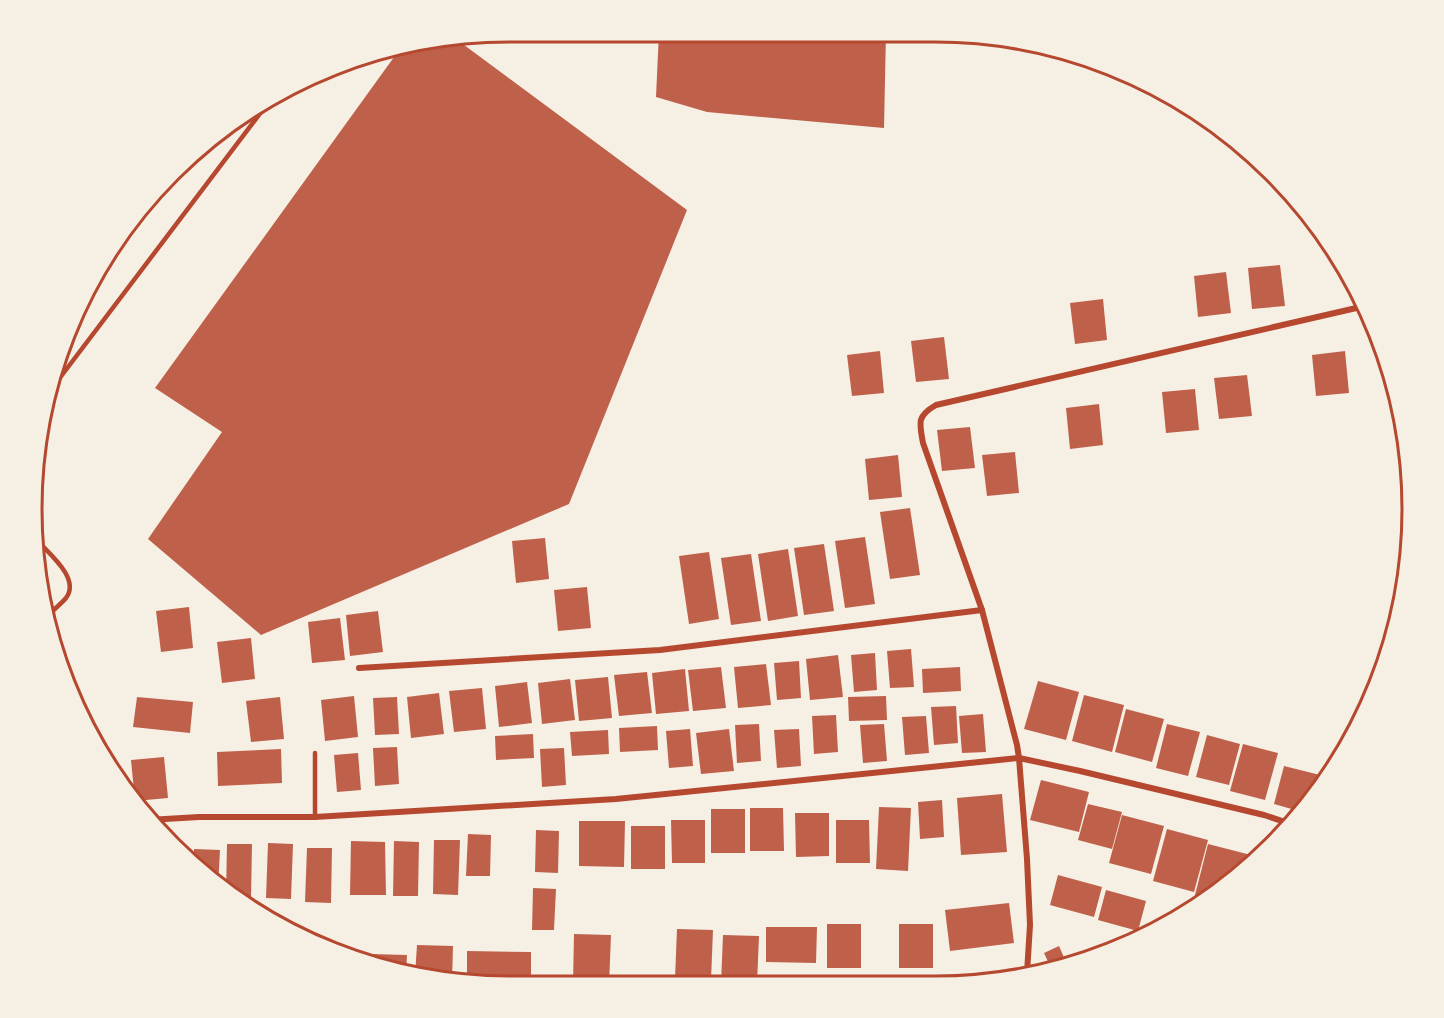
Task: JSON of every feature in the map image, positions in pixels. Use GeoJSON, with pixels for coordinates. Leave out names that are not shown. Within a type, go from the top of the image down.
{"type":"FeatureCollection","features":[{"type":"Feature","properties":{"kind":"street"},"geometry":{"type":"LineString","coordinates":[[1027,967],[1030,925],[1019,758],[982,610],[923,443],[921,417],[936,405],[1357,308]]}},
{"type":"Feature","properties":{"kind":"street"},"geometry":{"type":"LineString","coordinates":[[359,668],[660,650],[982,610]]}},
{"type":"Feature","properties":{"kind":"street"},"geometry":{"type":"LineString","coordinates":[[160,819],[315,816],[616,799],[1019,758],[1282,821]]}},
{"type":"Feature","properties":{"kind":"lane"},"geometry":{"type":"LineString","coordinates":[[62,375],[258,116]]}},
{"type":"Feature","properties":{"kind":"lane"},"geometry":{"type":"LineString","coordinates":[[44,548],[67,573],[69,582],[70,589],[67,597],[53,611]]}},
{"type":"Feature","properties":{"kind":"lane"},"geometry":{"type":"LineString","coordinates":[[315,753],[315,816]]}},
{"type":"Feature","properties":{"kind":"building"},"geometry":{"type":"Polygon","coordinates":[[[659,42],[886,42],[884,128],[707,112],[656,97],[659,42]]]}},
{"type":"Feature","properties":{"kind":"building"},"geometry":{"type":"Polygon","coordinates":[[[463,44],[687,210],[569,504],[261,635],[148,539],[222,432],[155,388],[394,57],[463,44]]]}},
{"type":"Feature","properties":{"kind":"building"},"geometry":{"type":"Polygon","coordinates":[[[1280,265],[1285,306],[1252,309],[1248,268],[1280,265]]]}},
{"type":"Feature","properties":{"kind":"building"},"geometry":{"type":"Polygon","coordinates":[[[1226,272],[1231,313],[1198,317],[1194,276],[1226,272]]]}},
{"type":"Feature","properties":{"kind":"building"},"geometry":{"type":"Polygon","coordinates":[[[1103,299],[1107,340],[1075,344],[1070,303],[1103,299]]]}},
{"type":"Feature","properties":{"kind":"building"},"geometry":{"type":"Polygon","coordinates":[[[944,337],[949,379],[916,382],[911,341],[944,337]]]}},
{"type":"Feature","properties":{"kind":"building"},"geometry":{"type":"Polygon","coordinates":[[[880,351],[884,393],[852,396],[847,355],[880,351]]]}},
{"type":"Feature","properties":{"kind":"building"},"geometry":{"type":"Polygon","coordinates":[[[1345,351],[1349,393],[1316,396],[1312,355],[1345,351]]]}},
{"type":"Feature","properties":{"kind":"building"},"geometry":{"type":"Polygon","coordinates":[[[1247,375],[1252,416],[1219,419],[1214,378],[1247,375]]]}},
{"type":"Feature","properties":{"kind":"building"},"geometry":{"type":"Polygon","coordinates":[[[1195,389],[1199,430],[1166,433],[1162,392],[1195,389]]]}},
{"type":"Feature","properties":{"kind":"building"},"geometry":{"type":"Polygon","coordinates":[[[1099,404],[1103,445],[1070,449],[1066,408],[1099,404]]]}},
{"type":"Feature","properties":{"kind":"building"},"geometry":{"type":"Polygon","coordinates":[[[970,427],[975,468],[942,471],[937,430],[970,427]]]}},
{"type":"Feature","properties":{"kind":"building"},"geometry":{"type":"Polygon","coordinates":[[[1015,452],[1019,493],[987,496],[982,455],[1015,452]]]}},
{"type":"Feature","properties":{"kind":"building"},"geometry":{"type":"Polygon","coordinates":[[[898,455],[902,497],[869,500],[865,459],[898,455]]]}},
{"type":"Feature","properties":{"kind":"building"},"geometry":{"type":"Polygon","coordinates":[[[910,508],[920,575],[890,579],[880,512],[910,508]]]}},
{"type":"Feature","properties":{"kind":"building"},"geometry":{"type":"Polygon","coordinates":[[[865,537],[875,604],[845,608],[835,541],[865,537]]]}},
{"type":"Feature","properties":{"kind":"building"},"geometry":{"type":"Polygon","coordinates":[[[545,538],[549,579],[516,583],[512,541],[545,538]]]}},
{"type":"Feature","properties":{"kind":"building"},"geometry":{"type":"Polygon","coordinates":[[[824,544],[834,611],[804,615],[794,548],[824,544]]]}},
{"type":"Feature","properties":{"kind":"building"},"geometry":{"type":"Polygon","coordinates":[[[788,549],[798,616],[768,621],[758,554],[788,549]]]}},
{"type":"Feature","properties":{"kind":"building"},"geometry":{"type":"Polygon","coordinates":[[[709,552],[719,619],[689,624],[679,556],[709,552]]]}},
{"type":"Feature","properties":{"kind":"building"},"geometry":{"type":"Polygon","coordinates":[[[751,554],[761,621],[731,625],[721,558],[751,554]]]}},
{"type":"Feature","properties":{"kind":"building"},"geometry":{"type":"Polygon","coordinates":[[[587,587],[591,628],[558,631],[554,590],[587,587]]]}},
{"type":"Feature","properties":{"kind":"building"},"geometry":{"type":"Polygon","coordinates":[[[189,607],[193,648],[161,652],[156,611],[189,607]]]}},
{"type":"Feature","properties":{"kind":"building"},"geometry":{"type":"Polygon","coordinates":[[[378,611],[383,652],[350,656],[346,615],[378,611]]]}},
{"type":"Feature","properties":{"kind":"building"},"geometry":{"type":"Polygon","coordinates":[[[340,618],[345,660],[312,663],[308,622],[340,618]]]}},
{"type":"Feature","properties":{"kind":"building"},"geometry":{"type":"Polygon","coordinates":[[[251,638],[255,679],[222,683],[217,642],[251,638]]]}},
{"type":"Feature","properties":{"kind":"building"},"geometry":{"type":"Polygon","coordinates":[[[911,649],[914,687],[890,688],[887,651],[911,649]]]}},
{"type":"Feature","properties":{"kind":"building"},"geometry":{"type":"Polygon","coordinates":[[[875,653],[877,690],[854,692],[851,655],[875,653]]]}},
{"type":"Feature","properties":{"kind":"building"},"geometry":{"type":"Polygon","coordinates":[[[838,655],[843,697],[810,700],[806,659],[838,655]]]}},
{"type":"Feature","properties":{"kind":"building"},"geometry":{"type":"Polygon","coordinates":[[[799,661],[801,698],[777,700],[774,663],[799,661]]]}},
{"type":"Feature","properties":{"kind":"building"},"geometry":{"type":"Polygon","coordinates":[[[766,664],[771,705],[738,708],[734,667],[766,664]]]}},
{"type":"Feature","properties":{"kind":"building"},"geometry":{"type":"Polygon","coordinates":[[[721,667],[726,708],[693,711],[688,670],[721,667]]]}},
{"type":"Feature","properties":{"kind":"building"},"geometry":{"type":"Polygon","coordinates":[[[960,667],[961,691],[923,693],[922,669],[960,667]]]}},
{"type":"Feature","properties":{"kind":"building"},"geometry":{"type":"Polygon","coordinates":[[[685,669],[689,711],[656,714],[652,673],[685,669]]]}},
{"type":"Feature","properties":{"kind":"building"},"geometry":{"type":"Polygon","coordinates":[[[647,672],[652,713],[619,716],[614,675],[647,672]]]}},
{"type":"Feature","properties":{"kind":"building"},"geometry":{"type":"Polygon","coordinates":[[[608,677],[612,718],[579,721],[575,680],[608,677]]]}},
{"type":"Feature","properties":{"kind":"building"},"geometry":{"type":"Polygon","coordinates":[[[570,679],[575,720],[542,724],[538,683],[570,679]]]}},
{"type":"Feature","properties":{"kind":"building"},"geometry":{"type":"Polygon","coordinates":[[[1038,681],[1079,692],[1066,740],[1024,729],[1038,681]]]}},
{"type":"Feature","properties":{"kind":"building"},"geometry":{"type":"Polygon","coordinates":[[[527,682],[532,723],[499,727],[495,686],[527,682]]]}},
{"type":"Feature","properties":{"kind":"building"},"geometry":{"type":"Polygon","coordinates":[[[482,688],[486,729],[454,732],[449,691],[482,688]]]}},
{"type":"Feature","properties":{"kind":"building"},"geometry":{"type":"Polygon","coordinates":[[[439,693],[444,734],[411,738],[407,697],[439,693]]]}},
{"type":"Feature","properties":{"kind":"building"},"geometry":{"type":"Polygon","coordinates":[[[1084,695],[1124,705],[1112,752],[1072,741],[1084,695]]]}},
{"type":"Feature","properties":{"kind":"building"},"geometry":{"type":"Polygon","coordinates":[[[354,696],[358,737],[325,741],[321,700],[354,696]]]}},
{"type":"Feature","properties":{"kind":"building"},"geometry":{"type":"Polygon","coordinates":[[[886,696],[887,720],[849,721],[848,697],[886,696]]]}},
{"type":"Feature","properties":{"kind":"building"},"geometry":{"type":"Polygon","coordinates":[[[137,697],[193,702],[190,733],[133,727],[137,697]]]}},
{"type":"Feature","properties":{"kind":"building"},"geometry":{"type":"Polygon","coordinates":[[[280,697],[284,739],[251,742],[246,701],[280,697]]]}},
{"type":"Feature","properties":{"kind":"building"},"geometry":{"type":"Polygon","coordinates":[[[397,697],[399,734],[375,735],[373,698],[397,697]]]}},
{"type":"Feature","properties":{"kind":"building"},"geometry":{"type":"Polygon","coordinates":[[[956,706],[958,743],[934,745],[931,707],[956,706]]]}},
{"type":"Feature","properties":{"kind":"building"},"geometry":{"type":"Polygon","coordinates":[[[1126,709],[1164,719],[1152,762],[1115,752],[1126,709]]]}},
{"type":"Feature","properties":{"kind":"building"},"geometry":{"type":"Polygon","coordinates":[[[983,714],[986,752],[962,753],[959,716],[983,714]]]}},
{"type":"Feature","properties":{"kind":"building"},"geometry":{"type":"Polygon","coordinates":[[[836,715],[838,752],[814,754],[812,716],[836,715]]]}},
{"type":"Feature","properties":{"kind":"building"},"geometry":{"type":"Polygon","coordinates":[[[926,716],[929,753],[905,755],[902,717],[926,716]]]}},
{"type":"Feature","properties":{"kind":"building"},"geometry":{"type":"Polygon","coordinates":[[[759,724],[761,761],[737,763],[735,725],[759,724]]]}},
{"type":"Feature","properties":{"kind":"building"},"geometry":{"type":"Polygon","coordinates":[[[884,724],[887,761],[863,763],[860,725],[884,724]]]}},
{"type":"Feature","properties":{"kind":"building"},"geometry":{"type":"Polygon","coordinates":[[[1167,724],[1200,732],[1188,776],[1156,768],[1167,724]]]}},
{"type":"Feature","properties":{"kind":"building"},"geometry":{"type":"Polygon","coordinates":[[[657,726],[658,750],[620,752],[619,728],[657,726]]]}},
{"type":"Feature","properties":{"kind":"building"},"geometry":{"type":"Polygon","coordinates":[[[690,729],[693,766],[669,768],[666,731],[690,729]]]}},
{"type":"Feature","properties":{"kind":"building"},"geometry":{"type":"Polygon","coordinates":[[[729,729],[734,771],[701,774],[696,733],[729,729]]]}},
{"type":"Feature","properties":{"kind":"building"},"geometry":{"type":"Polygon","coordinates":[[[799,729],[801,766],[777,768],[774,730],[799,729]]]}},
{"type":"Feature","properties":{"kind":"building"},"geometry":{"type":"Polygon","coordinates":[[[608,730],[609,754],[572,756],[570,732],[608,730]]]}},
{"type":"Feature","properties":{"kind":"building"},"geometry":{"type":"Polygon","coordinates":[[[533,734],[534,758],[496,760],[495,736],[533,734]]]}},
{"type":"Feature","properties":{"kind":"building"},"geometry":{"type":"Polygon","coordinates":[[[1207,735],[1240,744],[1229,785],[1196,777],[1207,735]]]}},
{"type":"Feature","properties":{"kind":"building"},"geometry":{"type":"Polygon","coordinates":[[[1243,744],[1278,753],[1265,800],[1230,791],[1243,744]]]}},
{"type":"Feature","properties":{"kind":"building"},"geometry":{"type":"Polygon","coordinates":[[[397,747],[399,784],[375,786],[373,748],[397,747]]]}},
{"type":"Feature","properties":{"kind":"building"},"geometry":{"type":"Polygon","coordinates":[[[564,748],[566,785],[542,787],[540,749],[564,748]]]}},
{"type":"Feature","properties":{"kind":"building"},"geometry":{"type":"Polygon","coordinates":[[[281,749],[282,783],[218,786],[217,752],[281,749]]]}},
{"type":"Feature","properties":{"kind":"building"},"geometry":{"type":"Polygon","coordinates":[[[358,753],[361,790],[337,792],[334,755],[358,753]]]}},
{"type":"Feature","properties":{"kind":"building"},"geometry":{"type":"Polygon","coordinates":[[[164,757],[168,798],[145,800],[133,785],[131,760],[164,757]]]}},
{"type":"Feature","properties":{"kind":"building"},"geometry":{"type":"Polygon","coordinates":[[[1284,766],[1318,775],[1292,809],[1274,804],[1284,766]]]}},
{"type":"Feature","properties":{"kind":"building"},"geometry":{"type":"Polygon","coordinates":[[[1041,780],[1089,792],[1079,832],[1030,820],[1041,780]]]}},
{"type":"Feature","properties":{"kind":"building"},"geometry":{"type":"Polygon","coordinates":[[[1002,794],[1007,852],[961,855],[957,798],[1002,794]]]}},
{"type":"Feature","properties":{"kind":"building"},"geometry":{"type":"Polygon","coordinates":[[[942,800],[944,837],[920,839],[918,802],[942,800]]]}},
{"type":"Feature","properties":{"kind":"building"},"geometry":{"type":"Polygon","coordinates":[[[1088,804],[1122,812],[1112,849],[1078,840],[1088,804]]]}},
{"type":"Feature","properties":{"kind":"building"},"geometry":{"type":"Polygon","coordinates":[[[879,807],[911,808],[908,871],[876,869],[879,807]]]}},
{"type":"Feature","properties":{"kind":"building"},"geometry":{"type":"Polygon","coordinates":[[[750,808],[783,808],[784,851],[750,851],[750,808]]]}},
{"type":"Feature","properties":{"kind":"building"},"geometry":{"type":"Polygon","coordinates":[[[711,809],[745,809],[745,853],[711,853],[711,809]]]}},
{"type":"Feature","properties":{"kind":"building"},"geometry":{"type":"Polygon","coordinates":[[[795,813],[829,813],[829,856],[796,857],[795,813]]]}},
{"type":"Feature","properties":{"kind":"building"},"geometry":{"type":"Polygon","coordinates":[[[1122,815],[1164,826],[1151,874],[1109,863],[1122,815]]]}},
{"type":"Feature","properties":{"kind":"building"},"geometry":{"type":"Polygon","coordinates":[[[671,820],[705,820],[705,863],[672,863],[671,820]]]}},
{"type":"Feature","properties":{"kind":"building"},"geometry":{"type":"Polygon","coordinates":[[[836,820],[869,820],[870,863],[836,863],[836,820]]]}},
{"type":"Feature","properties":{"kind":"building"},"geometry":{"type":"Polygon","coordinates":[[[579,821],[625,821],[624,867],[579,866],[579,821]]]}},
{"type":"Feature","properties":{"kind":"building"},"geometry":{"type":"Polygon","coordinates":[[[631,826],[665,826],[665,869],[631,869],[631,826]]]}},
{"type":"Feature","properties":{"kind":"building"},"geometry":{"type":"Polygon","coordinates":[[[1167,829],[1208,840],[1194,892],[1153,881],[1167,829]]]}},
{"type":"Feature","properties":{"kind":"building"},"geometry":{"type":"Polygon","coordinates":[[[536,830],[559,831],[558,873],[535,872],[536,830]]]}},
{"type":"Feature","properties":{"kind":"building"},"geometry":{"type":"Polygon","coordinates":[[[468,834],[491,835],[490,876],[466,876],[468,834]]]}},
{"type":"Feature","properties":{"kind":"building"},"geometry":{"type":"Polygon","coordinates":[[[434,840],[460,840],[458,895],[433,894],[434,840]]]}},
{"type":"Feature","properties":{"kind":"building"},"geometry":{"type":"Polygon","coordinates":[[[351,841],[385,842],[386,895],[350,895],[351,841]]]}},
{"type":"Feature","properties":{"kind":"building"},"geometry":{"type":"Polygon","coordinates":[[[394,841],[419,842],[418,896],[393,896],[394,841]]]}},
{"type":"Feature","properties":{"kind":"building"},"geometry":{"type":"Polygon","coordinates":[[[268,843],[293,844],[291,899],[266,898],[268,843]]]}},
{"type":"Feature","properties":{"kind":"building"},"geometry":{"type":"Polygon","coordinates":[[[227,844],[252,844],[251,898],[226,880],[227,844]]]}},
{"type":"Feature","properties":{"kind":"building"},"geometry":{"type":"Polygon","coordinates":[[[1208,844],[1249,854],[1219,879],[1195,895],[1208,844]]]}},
{"type":"Feature","properties":{"kind":"building"},"geometry":{"type":"Polygon","coordinates":[[[307,848],[332,848],[331,903],[305,902],[307,848]]]}},
{"type":"Feature","properties":{"kind":"building"},"geometry":{"type":"Polygon","coordinates":[[[194,849],[220,850],[219,874],[201,860],[194,853],[194,849]]]}},
{"type":"Feature","properties":{"kind":"building"},"geometry":{"type":"Polygon","coordinates":[[[1058,875],[1102,887],[1094,917],[1050,905],[1058,875]]]}},
{"type":"Feature","properties":{"kind":"building"},"geometry":{"type":"Polygon","coordinates":[[[533,888],[556,889],[554,930],[532,930],[533,888]]]}},
{"type":"Feature","properties":{"kind":"building"},"geometry":{"type":"Polygon","coordinates":[[[1106,890],[1146,901],[1138,930],[1136,930],[1098,920],[1106,890]]]}},
{"type":"Feature","properties":{"kind":"building"},"geometry":{"type":"Polygon","coordinates":[[[1009,903],[1014,943],[950,951],[945,910],[1009,903]]]}},
{"type":"Feature","properties":{"kind":"building"},"geometry":{"type":"Polygon","coordinates":[[[827,924],[861,924],[861,968],[827,968],[827,924]]]}},
{"type":"Feature","properties":{"kind":"building"},"geometry":{"type":"Polygon","coordinates":[[[899,924],[933,924],[933,968],[899,968],[899,924]]]}},
{"type":"Feature","properties":{"kind":"building"},"geometry":{"type":"Polygon","coordinates":[[[766,927],[817,927],[816,963],[766,962],[766,927]]]}},
{"type":"Feature","properties":{"kind":"building"},"geometry":{"type":"Polygon","coordinates":[[[677,929],[713,930],[711,976],[675,976],[677,929]]]}},
{"type":"Feature","properties":{"kind":"building"},"geometry":{"type":"Polygon","coordinates":[[[574,934],[611,935],[609,976],[573,976],[574,934]]]}},
{"type":"Feature","properties":{"kind":"building"},"geometry":{"type":"Polygon","coordinates":[[[723,935],[759,936],[757,976],[721,976],[723,935]]]}},
{"type":"Feature","properties":{"kind":"building"},"geometry":{"type":"Polygon","coordinates":[[[417,945],[453,946],[452,972],[416,966],[417,945]]]}},
{"type":"Feature","properties":{"kind":"building"},"geometry":{"type":"Polygon","coordinates":[[[1059,946],[1064,958],[1048,962],[1044,953],[1059,946]]]}},
{"type":"Feature","properties":{"kind":"building"},"geometry":{"type":"Polygon","coordinates":[[[467,951],[531,952],[531,976],[467,974],[467,951]]]}},
{"type":"Feature","properties":{"kind":"building"},"geometry":{"type":"Polygon","coordinates":[[[371,955],[407,955],[407,964],[388,960],[371,955]]]}}]}
